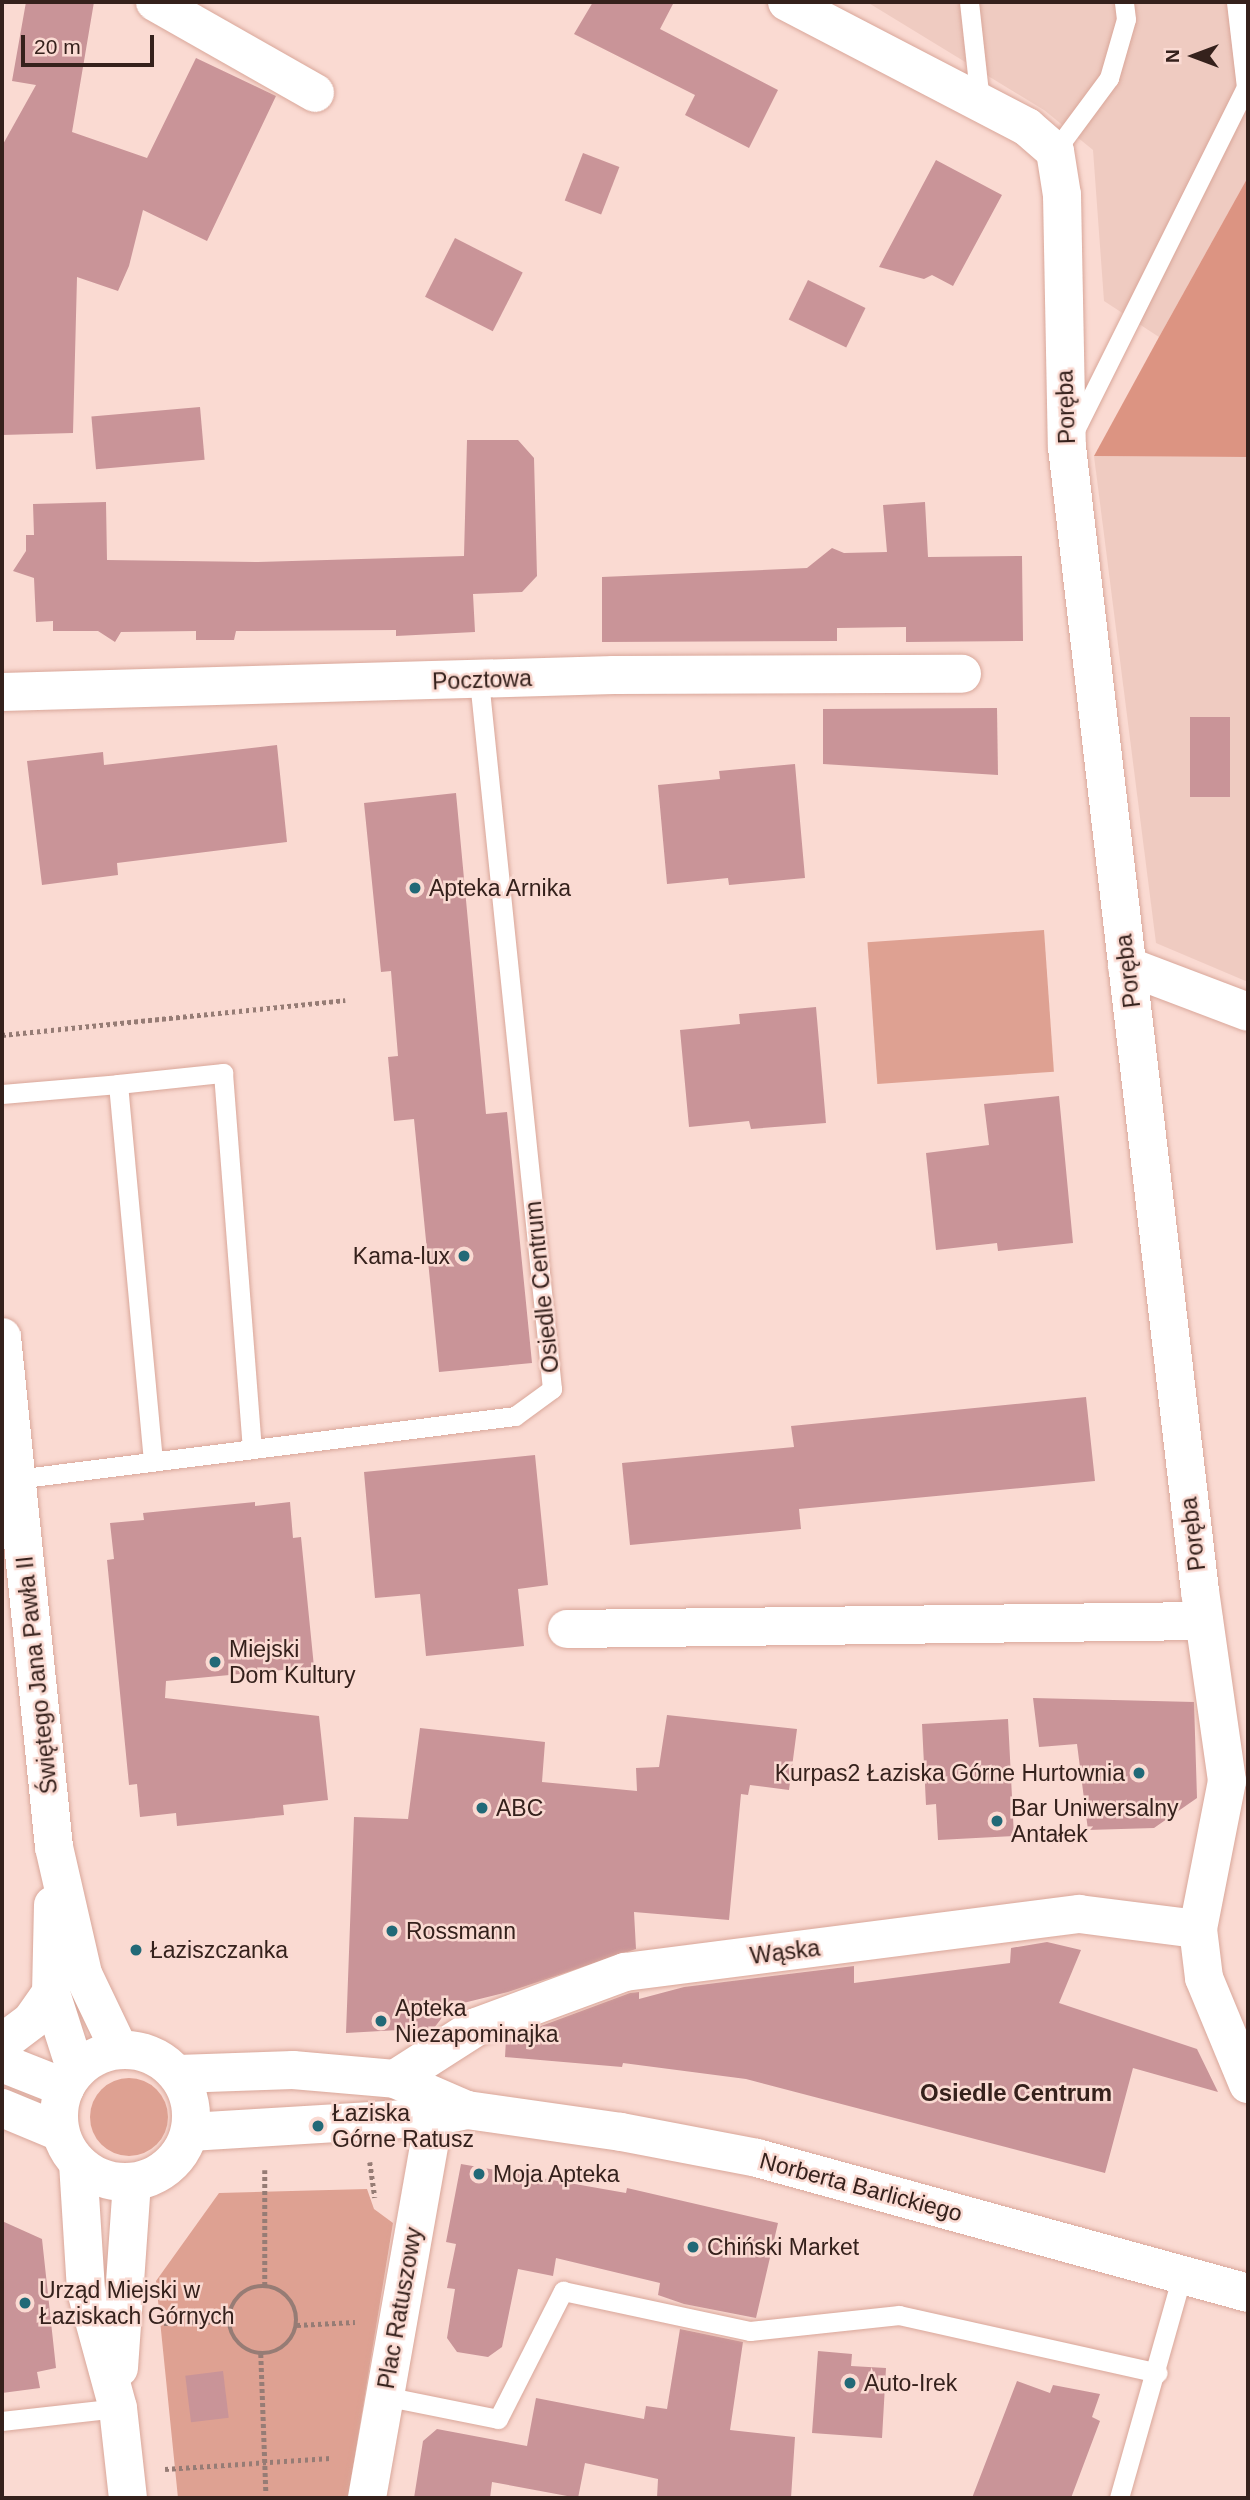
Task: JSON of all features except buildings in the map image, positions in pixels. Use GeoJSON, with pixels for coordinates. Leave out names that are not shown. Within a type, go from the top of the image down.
{"type":"FeatureCollection","features":[{"type":"Feature","properties":{"kind":"street"},"geometry":{"type":"LineString","coordinates":[[156,2],[315,93]]}},
{"type":"Feature","properties":{"kind":"street"},"geometry":{"type":"LineString","coordinates":[[787,2],[1027,127],[1055,151]]}},
{"type":"Feature","properties":{"kind":"street","name":"Poręba"},"geometry":{"type":"LineString","coordinates":[[1055,151],[1062,195],[1067,447],[1204,1621],[1238,1779],[1198,1928],[1204,1978],[1248,2084]]}},
{"type":"Feature","properties":{"kind":"street","name":"Pocztowa"},"geometry":{"type":"LineString","coordinates":[[2,692],[479,680],[962,674]]}},
{"type":"Feature","properties":{"kind":"street"},"geometry":{"type":"LineString","coordinates":[[1127,966],[1248,1012]]}},
{"type":"Feature","properties":{"kind":"street","name":"Świętego Jana Pawła II"},"geometry":{"type":"LineString","coordinates":[[2,1337],[54,1847],[83,1973],[119,2049]]}},
{"type":"Feature","properties":{"kind":"street"},"geometry":{"type":"LineString","coordinates":[[567,1629],[1204,1621]]}},
{"type":"Feature","properties":{"kind":"street","name":"Świętego Jana Pawła II"},"geometry":{"type":"LineString","coordinates":[[54,1847],[51,1993],[70,2079]]}},
{"type":"Feature","properties":{"kind":"street","name":"Wąska"},"geometry":{"type":"LineString","coordinates":[[395,2079],[476,2026],[625,1972],[1079,1914],[1198,1928]]}},
{"type":"Feature","properties":{"kind":"street"},"geometry":{"type":"LineString","coordinates":[[2,2043],[32,2020],[51,1993]]}},
{"type":"Feature","properties":{"kind":"street"},"geometry":{"type":"LineString","coordinates":[[2,2108],[69,2148],[103,2179],[132,2182],[158,2174],[179,2156],[190,2132],[191,2102],[178,2074],[141,2051],[119,2049],[96,2056],[70,2079],[59,2110],[69,2148],[86,2291],[118,2408]]}},
{"type":"Feature","properties":{"kind":"street"},"geometry":{"type":"LineString","coordinates":[[2,2063],[70,2079]]}},
{"type":"Feature","properties":{"kind":"street","name":"Norberta Barlickiego"},"geometry":{"type":"LineString","coordinates":[[178,2074],[293,2070],[395,2079],[451,2113]]}},
{"type":"Feature","properties":{"kind":"street","name":"Norberta Barlickiego"},"geometry":{"type":"LineString","coordinates":[[190,2132],[451,2113],[614,2130],[757,2158],[1248,2293]]}},
{"type":"Feature","properties":{"kind":"street","name":"Plac Ratuszowy"},"geometry":{"type":"LineString","coordinates":[[367,2498],[384,2396],[451,2113]]}},
{"type":"Feature","properties":{"kind":"street"},"geometry":{"type":"LineString","coordinates":[[128,2498],[118,2408],[122,2285],[132,2182]]}},
{"type":"Feature","properties":{"kind":"lane"},"geometry":{"type":"LineString","coordinates":[[969,2],[980,102]]}},
{"type":"Feature","properties":{"kind":"lane"},"geometry":{"type":"LineString","coordinates":[[1055,151],[1109,78],[1125,19],[1124,2]]}},
{"type":"Feature","properties":{"kind":"lane"},"geometry":{"type":"LineString","coordinates":[[1067,447],[1247,85],[1236,2]]}},
{"type":"Feature","properties":{"kind":"lane","name":"Osiedle Centrum"},"geometry":{"type":"LineString","coordinates":[[16,1479],[153,1458],[515,1416],[552,1389],[479,680]]}},
{"type":"Feature","properties":{"kind":"lane"},"geometry":{"type":"LineString","coordinates":[[2,1094],[223,1073],[253,1447]]}},
{"type":"Feature","properties":{"kind":"lane"},"geometry":{"type":"LineString","coordinates":[[118,1084],[153,1458]]}},
{"type":"Feature","properties":{"kind":"lane"},"geometry":{"type":"LineString","coordinates":[[1119,2498],[1158,2373],[1182,2275]]}},
{"type":"Feature","properties":{"kind":"lane"},"geometry":{"type":"LineString","coordinates":[[384,2396],[498,2418],[563,2291],[750,2331],[899,2315],[1158,2373]]}},
{"type":"Feature","properties":{"kind":"lane"},"geometry":{"type":"LineString","coordinates":[[2,2421],[118,2408]]}},
{"type":"Feature","properties":{"kind":"path"},"geometry":{"type":"LineString","coordinates":[[2,1035],[345,1000]]}},
{"type":"Feature","properties":{"kind":"path"},"geometry":{"type":"LineString","coordinates":[[265,2165],[265,2286]]}},
{"type":"Feature","properties":{"kind":"path"},"geometry":{"type":"LineString","coordinates":[[265,2286],[286,2294],[293,2303],[297,2325],[287,2345],[261,2354],[236,2341],[229,2320],[230,2310],[244,2292],[265,2286]]}},
{"type":"Feature","properties":{"kind":"path"},"geometry":{"type":"LineString","coordinates":[[149,2323],[229,2320]]}},
{"type":"Feature","properties":{"kind":"path"},"geometry":{"type":"LineString","coordinates":[[297,2325],[359,2322]]}},
{"type":"Feature","properties":{"kind":"path"},"geometry":{"type":"LineString","coordinates":[[261,2354],[266,2493]]}},
{"type":"Feature","properties":{"kind":"path"},"geometry":{"type":"LineString","coordinates":[[165,2469],[346,2456]]}},
{"type":"Feature","properties":{"kind":"shaded area"},"geometry":{"type":"Polygon","coordinates":[[[867,2],[1248,2],[1248,177],[1159,337],[1104,301],[1093,150],[1044,110],[867,2]]]}},
{"type":"Feature","properties":{"kind":"shaded area"},"geometry":{"type":"Polygon","coordinates":[[[1248,177],[1248,457],[1094,456],[1159,337],[1248,177]]]}},
{"type":"Feature","properties":{"kind":"shaded area"},"geometry":{"type":"Polygon","coordinates":[[[1094,456],[1248,457],[1248,982],[1156,943],[1094,456]]]}},
{"type":"Feature","properties":{"kind":"shaded area"},"geometry":{"type":"Polygon","coordinates":[[[1044,930],[1054,1072],[877,1084],[867,942],[1044,930]]]}},
{"type":"Feature","properties":{"kind":"shaded area"},"geometry":{"type":"Polygon","coordinates":[[[129,2078],[144,2081],[161,2095],[168,2117],[165,2132],[151,2149],[129,2156],[114,2153],[97,2139],[90,2117],[93,2102],[107,2085],[129,2078]]]}},
{"type":"Feature","properties":{"kind":"shaded area"},"geometry":{"type":"Polygon","coordinates":[[[367,2189],[374,2209],[393,2223],[348,2498],[178,2498],[156,2281],[219,2193],[367,2189]]]}},
{"type":"Feature","properties":{"kind":"place","name":"Apteka Arnika"},"geometry":{"type":"Point","coordinates":[415,888]}},
{"type":"Feature","properties":{"kind":"place","name":"Kama-lux"},"geometry":{"type":"Point","coordinates":[464,1256]}},
{"type":"Feature","properties":{"kind":"place","name":"Miejski Dom Kultury"},"geometry":{"type":"Point","coordinates":[215,1662]}},
{"type":"Feature","properties":{"kind":"place","name":"Kurpas2 Łaziska Górne Hurtownia"},"geometry":{"type":"Point","coordinates":[1139,1773]}},
{"type":"Feature","properties":{"kind":"place","name":"ABC"},"geometry":{"type":"Point","coordinates":[482,1808]}},
{"type":"Feature","properties":{"kind":"place","name":"Bar Uniwersalny Antałek"},"geometry":{"type":"Point","coordinates":[997,1821]}},
{"type":"Feature","properties":{"kind":"place","name":"Rossmann"},"geometry":{"type":"Point","coordinates":[392,1931]}},
{"type":"Feature","properties":{"kind":"place","name":"Łaziszczanka"},"geometry":{"type":"Point","coordinates":[136,1950]}},
{"type":"Feature","properties":{"kind":"place","name":"Apteka Niezapominajka"},"geometry":{"type":"Point","coordinates":[381,2021]}},
{"type":"Feature","properties":{"kind":"place","name":"Łaziska Górne Ratusz"},"geometry":{"type":"Point","coordinates":[318,2126]}},
{"type":"Feature","properties":{"kind":"place","name":"Moja Apteka"},"geometry":{"type":"Point","coordinates":[479,2174]}},
{"type":"Feature","properties":{"kind":"place","name":"Chiński Market"},"geometry":{"type":"Point","coordinates":[693,2247]}},
{"type":"Feature","properties":{"kind":"place","name":"Urząd Miejski w Łaziskach Górnych"},"geometry":{"type":"Point","coordinates":[25,2303]}},
{"type":"Feature","properties":{"kind":"place","name":"Auto-Irek"},"geometry":{"type":"Point","coordinates":[850,2383]}},
{"type":"Feature","properties":{"kind":"district","name":"Osiedle Centrum"},"geometry":{"type":"Point","coordinates":[1016,2093]}}]}
